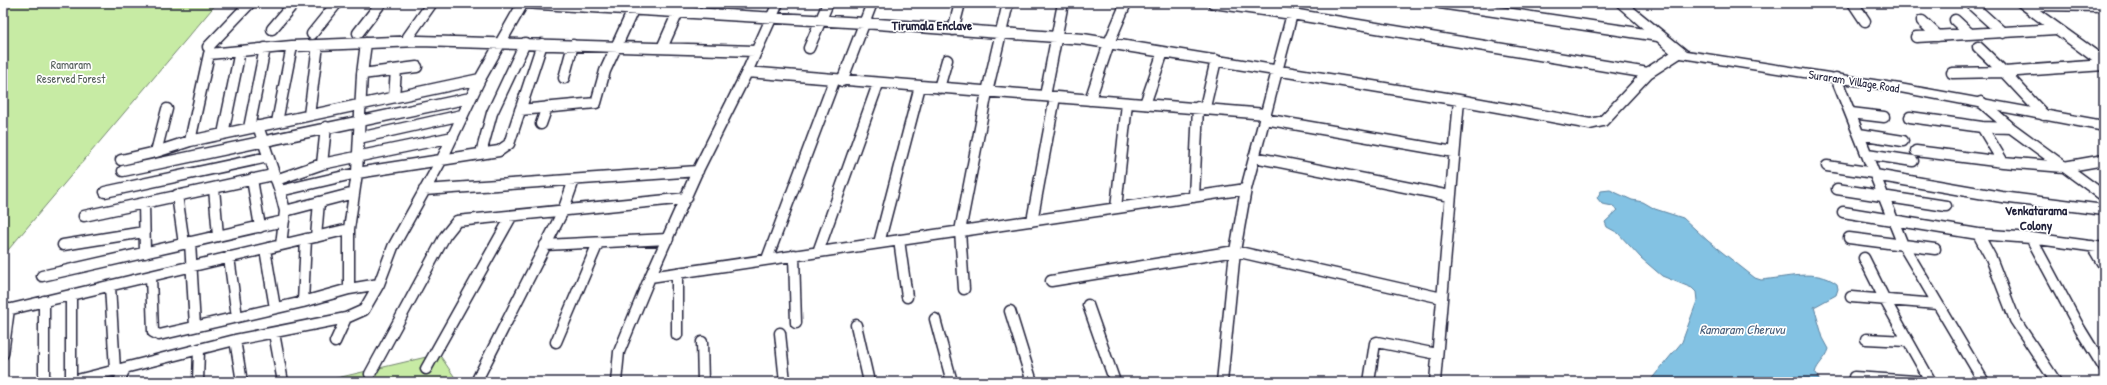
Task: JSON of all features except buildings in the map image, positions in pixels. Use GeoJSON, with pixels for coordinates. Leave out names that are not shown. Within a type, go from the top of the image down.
{"type":"FeatureCollection","features":[{"type":"Feature","properties":{"kind":"main road"},"geometry":{"type":"LineString","coordinates":[[1620,3],[1678,53]]}},
{"type":"Feature","properties":{"kind":"main road"},"geometry":{"type":"LineString","coordinates":[[2028,4],[2056,29],[2104,64]]}},
{"type":"Feature","properties":{"kind":"main road"},"geometry":{"type":"LineString","coordinates":[[2028,4],[2104,59]]}},
{"type":"Feature","properties":{"kind":"main road","name":"Suraram Village Road"},"geometry":{"type":"LineString","coordinates":[[1678,53],[1982,102],[2103,127]]}},
{"type":"Feature","properties":{"kind":"street"},"geometry":{"type":"LineString","coordinates":[[208,47],[250,3]]}},
{"type":"Feature","properties":{"kind":"street"},"geometry":{"type":"LineString","coordinates":[[272,29],[294,3]]}},
{"type":"Feature","properties":{"kind":"street"},"geometry":{"type":"LineString","coordinates":[[312,34],[337,3]]}},
{"type":"Feature","properties":{"kind":"street"},"geometry":{"type":"LineString","coordinates":[[358,33],[381,3]]}},
{"type":"Feature","properties":{"kind":"street"},"geometry":{"type":"LineString","coordinates":[[408,37],[432,3]]}},
{"type":"Feature","properties":{"kind":"street"},"geometry":{"type":"LineString","coordinates":[[71,295],[70,382],[235,340],[346,318],[364,310],[379,284],[393,248],[453,137],[470,98],[523,3],[864,23],[1056,37],[1109,43],[1459,100],[1590,124],[1603,121],[1648,73],[1678,53]]}},
{"type":"Feature","properties":{"kind":"street"},"geometry":{"type":"LineString","coordinates":[[616,382],[619,352],[650,277],[698,171],[748,72],[755,51],[778,3]]}},
{"type":"Feature","properties":{"kind":"street"},"geometry":{"type":"LineString","coordinates":[[809,48],[828,3]]}},
{"type":"Feature","properties":{"kind":"street"},"geometry":{"type":"LineString","coordinates":[[767,259],[838,81],[872,3]]}},
{"type":"Feature","properties":{"kind":"street"},"geometry":{"type":"LineString","coordinates":[[953,30],[960,3]]}},
{"type":"Feature","properties":{"kind":"street"},"geometry":{"type":"LineString","coordinates":[[964,289],[960,231],[987,92],[1002,34],[1008,3]]}},
{"type":"Feature","properties":{"kind":"street"},"geometry":{"type":"LineString","coordinates":[[1032,221],[1050,97],[1056,37],[1064,3]]}},
{"type":"Feature","properties":{"kind":"street"},"geometry":{"type":"LineString","coordinates":[[1090,100],[1109,43],[1126,3]]}},
{"type":"Feature","properties":{"kind":"street"},"geometry":{"type":"LineString","coordinates":[[1213,3],[1292,14],[1648,73]]}},
{"type":"Feature","properties":{"kind":"street"},"geometry":{"type":"LineString","coordinates":[[1440,3],[1658,36]]}},
{"type":"Feature","properties":{"kind":"street"},"geometry":{"type":"LineString","coordinates":[[1853,3],[1865,21]]}},
{"type":"Feature","properties":{"kind":"street"},"geometry":{"type":"LineString","coordinates":[[2028,4],[2104,6]]}},
{"type":"Feature","properties":{"kind":"street"},"geometry":{"type":"LineString","coordinates":[[1973,6],[2003,33]]}},
{"type":"Feature","properties":{"kind":"street"},"geometry":{"type":"LineString","coordinates":[[520,110],[596,103],[604,71],[633,10]]}},
{"type":"Feature","properties":{"kind":"street"},"geometry":{"type":"LineString","coordinates":[[662,48],[678,12]]}},
{"type":"Feature","properties":{"kind":"street"},"geometry":{"type":"LineString","coordinates":[[1222,382],[1236,251],[1246,189],[1292,14]]}},
{"type":"Feature","properties":{"kind":"street"},"geometry":{"type":"LineString","coordinates":[[1956,20],[1970,34]]}},
{"type":"Feature","properties":{"kind":"street"},"geometry":{"type":"LineString","coordinates":[[1922,21],[1938,36]]}},
{"type":"Feature","properties":{"kind":"street"},"geometry":{"type":"LineString","coordinates":[[1916,37],[2056,29]]}},
{"type":"Feature","properties":{"kind":"street"},"geometry":{"type":"LineString","coordinates":[[190,141],[209,54],[292,46],[419,41],[755,51]]}},
{"type":"Feature","properties":{"kind":"street"},"geometry":{"type":"LineString","coordinates":[[349,289],[349,229],[357,173],[362,74],[366,43]]}},
{"type":"Feature","properties":{"kind":"street"},"geometry":{"type":"LineString","coordinates":[[481,153],[492,113],[525,43]]}},
{"type":"Feature","properties":{"kind":"street"},"geometry":{"type":"LineString","coordinates":[[280,191],[357,173],[498,151],[506,147],[542,44]]}},
{"type":"Feature","properties":{"kind":"street"},"geometry":{"type":"LineString","coordinates":[[309,115],[318,45]]}},
{"type":"Feature","properties":{"kind":"street"},"geometry":{"type":"LineString","coordinates":[[564,78],[573,45]]}},
{"type":"Feature","properties":{"kind":"street"},"geometry":{"type":"LineString","coordinates":[[277,122],[292,46]]}},
{"type":"Feature","properties":{"kind":"street"},"geometry":{"type":"LineString","coordinates":[[1978,47],[2004,72],[2044,115]]}},
{"type":"Feature","properties":{"kind":"street"},"geometry":{"type":"LineString","coordinates":[[265,48],[254,127],[262,141],[280,191],[284,216],[281,245]]}},
{"type":"Feature","properties":{"kind":"street"},"geometry":{"type":"LineString","coordinates":[[223,134],[240,51]]}},
{"type":"Feature","properties":{"kind":"street"},"geometry":{"type":"LineString","coordinates":[[1145,104],[1163,52]]}},
{"type":"Feature","properties":{"kind":"street"},"geometry":{"type":"LineString","coordinates":[[939,88],[947,60]]}},
{"type":"Feature","properties":{"kind":"street"},"geometry":{"type":"LineString","coordinates":[[1194,197],[1201,107],[1216,60]]}},
{"type":"Feature","properties":{"kind":"street"},"geometry":{"type":"LineString","coordinates":[[1952,73],[2004,72],[2104,64]]}},
{"type":"Feature","properties":{"kind":"street"},"geometry":{"type":"LineString","coordinates":[[362,74],[417,67]]}},
{"type":"Feature","properties":{"kind":"street"},"geometry":{"type":"LineString","coordinates":[[394,97],[396,70]]}},
{"type":"Feature","properties":{"kind":"street"},"geometry":{"type":"LineString","coordinates":[[748,72],[838,81],[920,86],[1128,103],[1201,107],[1265,116],[1454,152]]}},
{"type":"Feature","properties":{"kind":"street"},"geometry":{"type":"LineString","coordinates":[[1836,78],[1903,245],[1984,382]]}},
{"type":"Feature","properties":{"kind":"street"},"geometry":{"type":"LineString","coordinates":[[121,160],[156,152],[190,141],[480,79]]}},
{"type":"Feature","properties":{"kind":"street"},"geometry":{"type":"LineString","coordinates":[[818,252],[878,84]]}},
{"type":"Feature","properties":{"kind":"street"},"geometry":{"type":"LineString","coordinates":[[879,243],[920,86]]}},
{"type":"Feature","properties":{"kind":"street"},"geometry":{"type":"LineString","coordinates":[[123,171],[359,120],[470,98]]}},
{"type":"Feature","properties":{"kind":"street"},"geometry":{"type":"LineString","coordinates":[[1435,382],[1459,100]]}},
{"type":"Feature","properties":{"kind":"street"},"geometry":{"type":"LineString","coordinates":[[1982,102],[2011,128],[2104,196]]}},
{"type":"Feature","properties":{"kind":"street"},"geometry":{"type":"LineString","coordinates":[[1116,208],[1128,103]]}},
{"type":"Feature","properties":{"kind":"street"},"geometry":{"type":"LineString","coordinates":[[541,124],[547,107]]}},
{"type":"Feature","properties":{"kind":"street"},"geometry":{"type":"LineString","coordinates":[[156,152],[167,109]]}},
{"type":"Feature","properties":{"kind":"street"},"geometry":{"type":"LineString","coordinates":[[1851,113],[1884,117]]}},
{"type":"Feature","properties":{"kind":"street"},"geometry":{"type":"LineString","coordinates":[[359,138],[462,115]]}},
{"type":"Feature","properties":{"kind":"street"},"geometry":{"type":"LineString","coordinates":[[1910,117],[1982,127],[2011,128]]}},
{"type":"Feature","properties":{"kind":"street"},"geometry":{"type":"LineString","coordinates":[[322,164],[326,127]]}},
{"type":"Feature","properties":{"kind":"street"},"geometry":{"type":"LineString","coordinates":[[1982,127],[2003,162]]}},
{"type":"Feature","properties":{"kind":"street"},"geometry":{"type":"LineString","coordinates":[[1859,134],[1903,141]]}},
{"type":"Feature","properties":{"kind":"street"},"geometry":{"type":"LineString","coordinates":[[84,216],[252,179],[275,177],[322,164],[453,137]]}},
{"type":"Feature","properties":{"kind":"street"},"geometry":{"type":"LineString","coordinates":[[1916,151],[2003,162],[2064,167],[2104,160]]}},
{"type":"Feature","properties":{"kind":"street"},"geometry":{"type":"LineString","coordinates":[[1867,154],[1913,161]]}},
{"type":"Feature","properties":{"kind":"street"},"geometry":{"type":"LineString","coordinates":[[105,192],[268,157]]}},
{"type":"Feature","properties":{"kind":"street"},"geometry":{"type":"LineString","coordinates":[[1254,157],[1450,196]]}},
{"type":"Feature","properties":{"kind":"street"},"geometry":{"type":"LineString","coordinates":[[1827,166],[2002,197],[2104,210]]}},
{"type":"Feature","properties":{"kind":"street"},"geometry":{"type":"LineString","coordinates":[[424,190],[698,171]]}},
{"type":"Feature","properties":{"kind":"street"},"geometry":{"type":"LineString","coordinates":[[252,179],[260,226]]}},
{"type":"Feature","properties":{"kind":"street"},"geometry":{"type":"LineString","coordinates":[[478,378],[562,211],[574,180]]}},
{"type":"Feature","properties":{"kind":"street"},"geometry":{"type":"LineString","coordinates":[[214,188],[218,236]]}},
{"type":"Feature","properties":{"kind":"street"},"geometry":{"type":"LineString","coordinates":[[650,277],[1246,189]]}},
{"type":"Feature","properties":{"kind":"street"},"geometry":{"type":"LineString","coordinates":[[1837,189],[1946,206]]}},
{"type":"Feature","properties":{"kind":"street"},"geometry":{"type":"LineString","coordinates":[[42,276],[260,226],[319,202],[354,193]]}},
{"type":"Feature","properties":{"kind":"street"},"geometry":{"type":"LineString","coordinates":[[177,196],[187,243],[195,326]]}},
{"type":"Feature","properties":{"kind":"street"},"geometry":{"type":"LineString","coordinates":[[370,374],[445,236],[457,221],[511,217],[687,198]]}},
{"type":"Feature","properties":{"kind":"street"},"geometry":{"type":"LineString","coordinates":[[303,302],[311,238],[319,202]]}},
{"type":"Feature","properties":{"kind":"street"},"geometry":{"type":"LineString","coordinates":[[144,204],[144,253]]}},
{"type":"Feature","properties":{"kind":"street"},"geometry":{"type":"LineString","coordinates":[[1843,212],[1978,234],[2031,238],[2104,248]]}},
{"type":"Feature","properties":{"kind":"street"},"geometry":{"type":"LineString","coordinates":[[426,369],[478,279],[511,217]]}},
{"type":"Feature","properties":{"kind":"street"},"geometry":{"type":"LineString","coordinates":[[3,354],[6,310],[349,229]]}},
{"type":"Feature","properties":{"kind":"street"},"geometry":{"type":"LineString","coordinates":[[63,245],[144,232]]}},
{"type":"Feature","properties":{"kind":"street"},"geometry":{"type":"LineString","coordinates":[[1978,234],[1991,258],[2015,320],[2056,382]]}},
{"type":"Feature","properties":{"kind":"street"},"geometry":{"type":"LineString","coordinates":[[1849,238],[1935,249]]}},
{"type":"Feature","properties":{"kind":"street"},"geometry":{"type":"LineString","coordinates":[[2031,238],[2080,329],[2104,368]]}},
{"type":"Feature","properties":{"kind":"street"},"geometry":{"type":"LineString","coordinates":[[545,245],[668,239]]}},
{"type":"Feature","properties":{"kind":"street"},"geometry":{"type":"LineString","coordinates":[[899,240],[907,297]]}},
{"type":"Feature","properties":{"kind":"street"},"geometry":{"type":"LineString","coordinates":[[556,342],[598,242]]}},
{"type":"Feature","properties":{"kind":"street"},"geometry":{"type":"LineString","coordinates":[[2092,246],[2104,266]]}},
{"type":"Feature","properties":{"kind":"street"},"geometry":{"type":"LineString","coordinates":[[265,249],[275,308]]}},
{"type":"Feature","properties":{"kind":"street"},"geometry":{"type":"LineString","coordinates":[[1052,281],[1236,251],[1442,298]]}},
{"type":"Feature","properties":{"kind":"street"},"geometry":{"type":"LineString","coordinates":[[794,255],[796,323]]}},
{"type":"Feature","properties":{"kind":"street"},"geometry":{"type":"LineString","coordinates":[[229,257],[237,317]]}},
{"type":"Feature","properties":{"kind":"street"},"geometry":{"type":"LineString","coordinates":[[1864,258],[1907,341],[1931,382]]}},
{"type":"Feature","properties":{"kind":"street"},"geometry":{"type":"LineString","coordinates":[[677,273],[677,335]]}},
{"type":"Feature","properties":{"kind":"street"},"geometry":{"type":"LineString","coordinates":[[151,276],[153,332],[159,335],[303,302],[349,289],[379,284]]}},
{"type":"Feature","properties":{"kind":"street"},"geometry":{"type":"LineString","coordinates":[[110,286],[120,369],[119,382]]}},
{"type":"Feature","properties":{"kind":"street"},"geometry":{"type":"LineString","coordinates":[[1851,297],[1937,304]]}},
{"type":"Feature","properties":{"kind":"street"},"geometry":{"type":"LineString","coordinates":[[44,301],[44,382]]}},
{"type":"Feature","properties":{"kind":"street"},"geometry":{"type":"LineString","coordinates":[[1088,306],[1115,382]]}},
{"type":"Feature","properties":{"kind":"street"},"geometry":{"type":"LineString","coordinates":[[1010,311],[1032,382]]}},
{"type":"Feature","properties":{"kind":"street"},"geometry":{"type":"LineString","coordinates":[[335,342],[346,318]]}},
{"type":"Feature","properties":{"kind":"street"},"geometry":{"type":"LineString","coordinates":[[935,319],[952,382]]}},
{"type":"Feature","properties":{"kind":"street"},"geometry":{"type":"LineString","coordinates":[[856,325],[869,382]]}},
{"type":"Feature","properties":{"kind":"street"},"geometry":{"type":"LineString","coordinates":[[274,333],[283,382]]}},
{"type":"Feature","properties":{"kind":"street"},"geometry":{"type":"LineString","coordinates":[[780,333],[785,382]]}},
{"type":"Feature","properties":{"kind":"street"},"geometry":{"type":"LineString","coordinates":[[1866,339],[1907,341]]}},
{"type":"Feature","properties":{"kind":"street"},"geometry":{"type":"LineString","coordinates":[[235,340],[242,382]]}},
{"type":"Feature","properties":{"kind":"street"},"geometry":{"type":"LineString","coordinates":[[702,342],[702,382]]}},
{"type":"Feature","properties":{"kind":"street"},"geometry":{"type":"LineString","coordinates":[[1369,382],[1375,343],[1377,342],[1437,354]]}},
{"type":"Feature","properties":{"kind":"street"},"geometry":{"type":"LineString","coordinates":[[195,381],[199,349]]}},
{"type":"Feature","properties":{"kind":"street"},"geometry":{"type":"LineString","coordinates":[[1854,377],[1931,382]]}},
{"type":"Feature","properties":{"kind":"green space","name":"Ramaram Reserved Forest"},"geometry":{"type":"Polygon","coordinates":[[[3,3],[217,3],[3,256],[3,3]]]}},
{"type":"Feature","properties":{"kind":"green space"},"geometry":{"type":"Polygon","coordinates":[[[439,354],[458,382],[320,382],[439,354]]]}},
{"type":"Feature","properties":{"kind":"water","name":"Ramaram Cheruvu"},"geometry":{"type":"Polygon","coordinates":[[[1610,190],[1632,200],[1643,202],[1655,209],[1683,218],[1708,241],[1755,278],[1761,280],[1810,275],[1829,279],[1837,284],[1838,289],[1836,295],[1814,307],[1823,338],[1829,349],[1815,373],[1821,382],[1649,382],[1682,342],[1697,301],[1696,292],[1692,288],[1662,276],[1641,258],[1618,233],[1607,227],[1605,222],[1618,210],[1613,206],[1602,204],[1597,198],[1601,191],[1610,190]]]}},
{"type":"Feature","properties":{"kind":"district","name":"Tirumala Enclave"},"geometry":{"type":"Point","coordinates":[932,25]}},
{"type":"Feature","properties":{"kind":"district","name":"Venkatarama Colony"},"geometry":{"type":"Point","coordinates":[2036,218]}}]}
